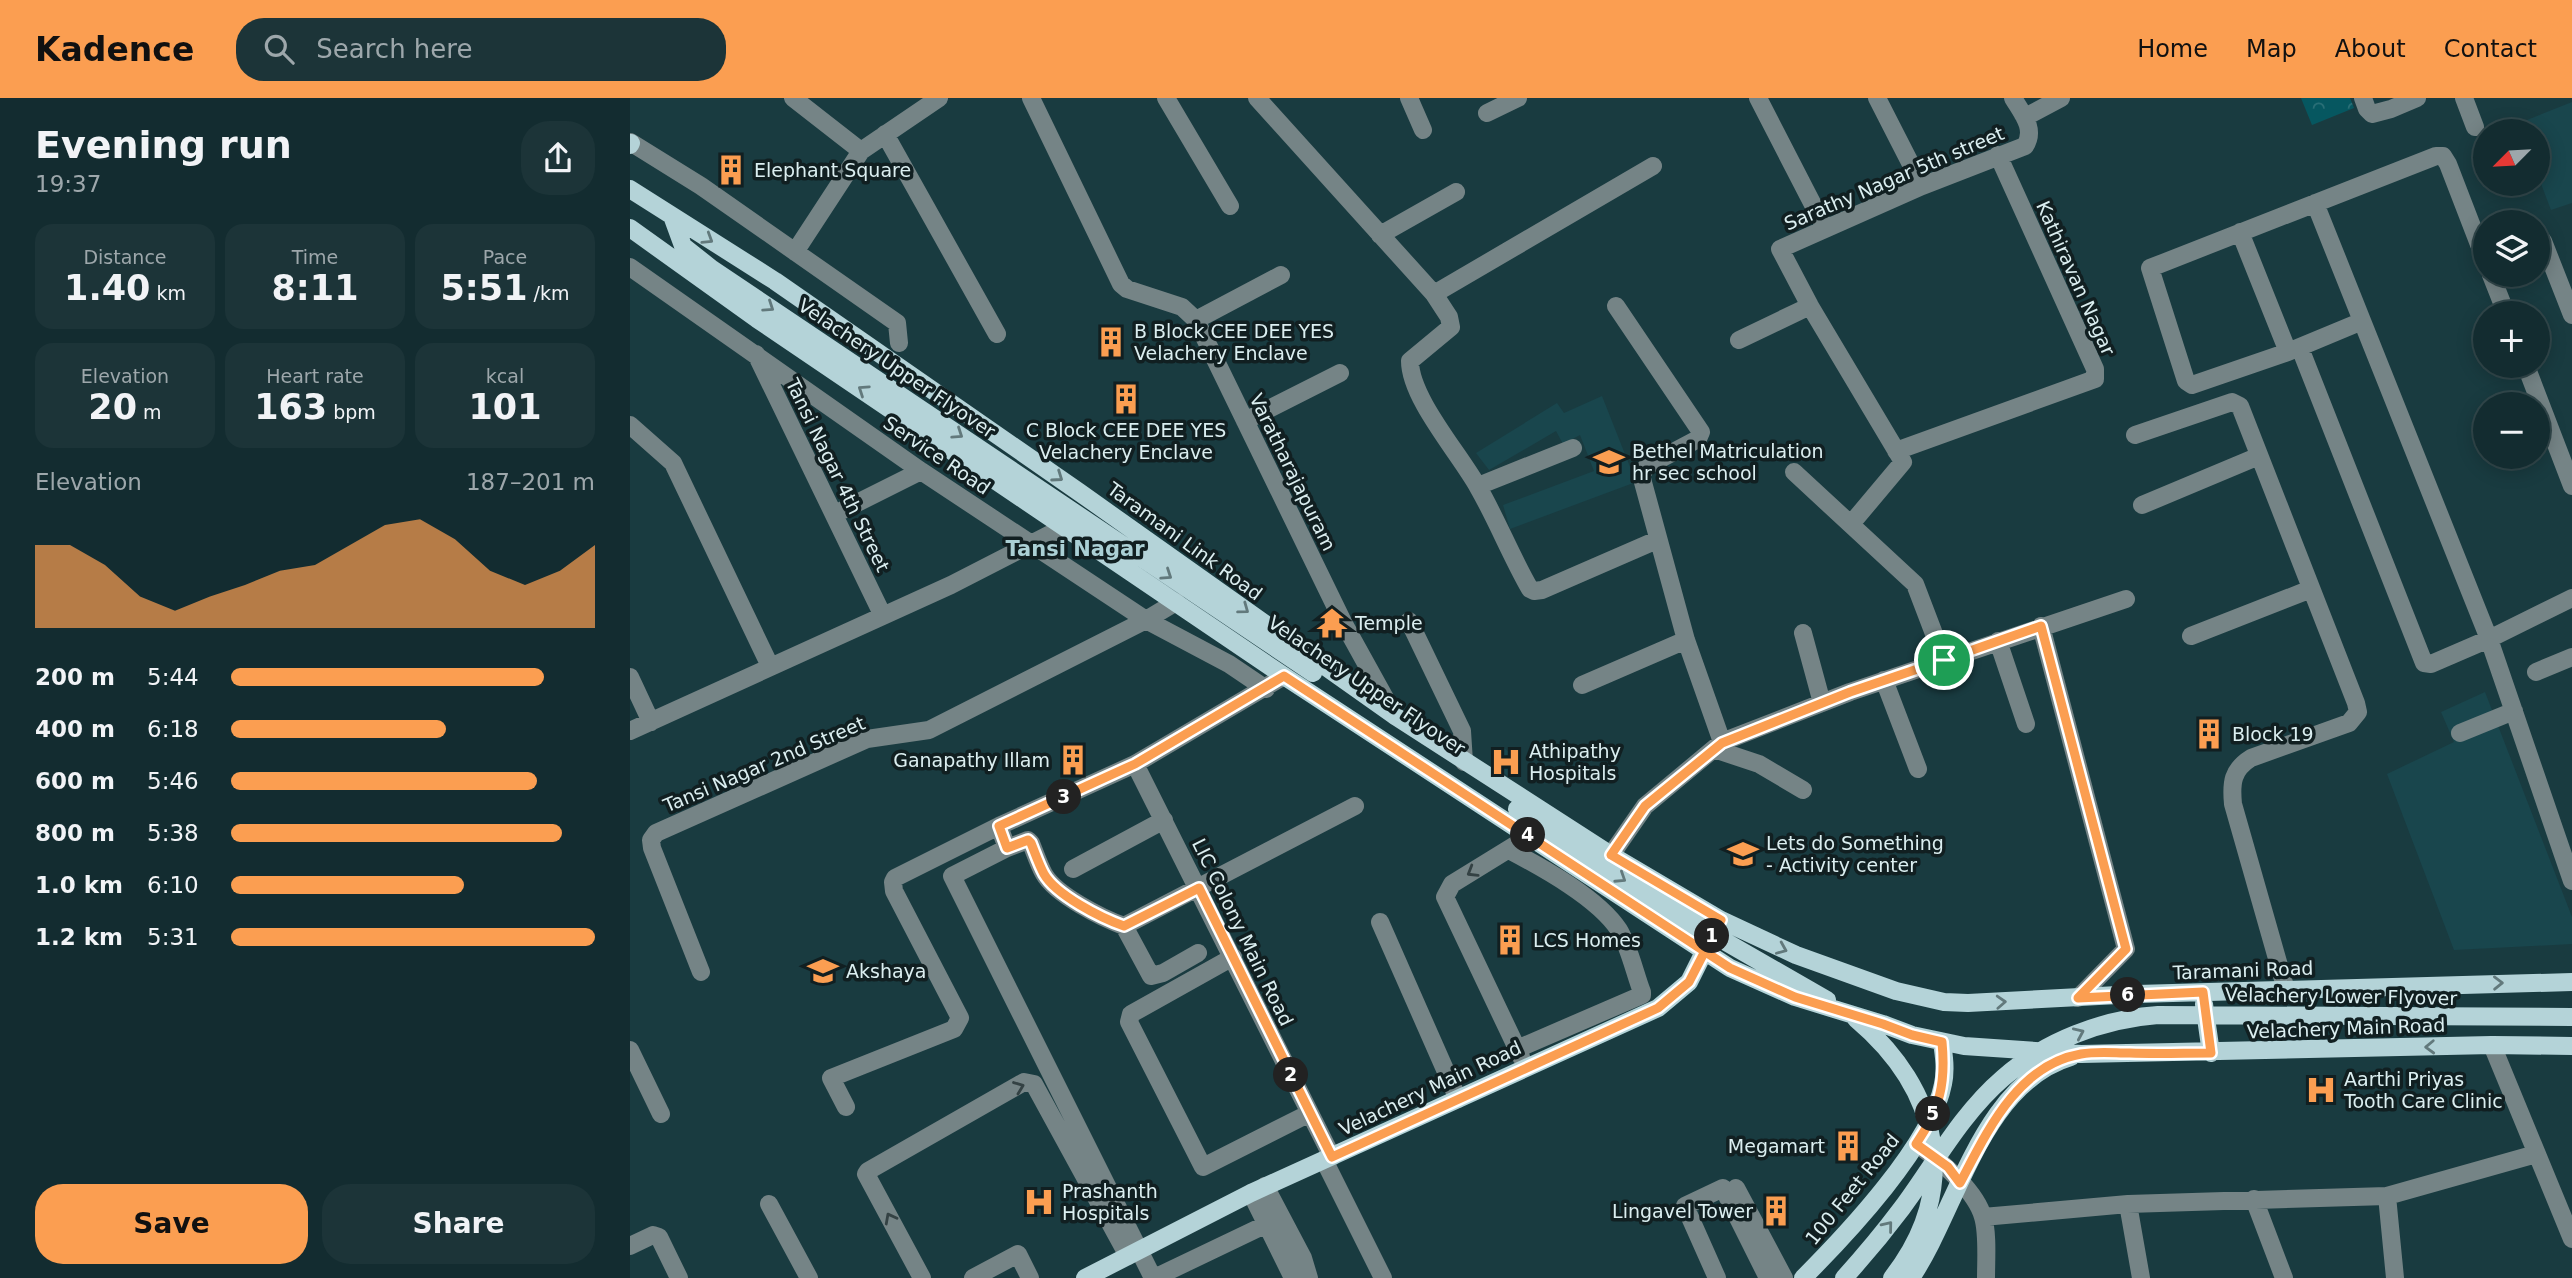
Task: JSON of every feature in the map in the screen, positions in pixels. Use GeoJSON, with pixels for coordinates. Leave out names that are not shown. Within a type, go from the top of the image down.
{"type":"FeatureCollection","features":[{"type":"Feature","properties":{"kind":"main road","name":"Taramani Link Road"},"geometry":{"type":"LineString","coordinates":[[630,189],[797,297],[1079,492],[1395,716],[1611,855],[1721,920]]}},
{"type":"Feature","properties":{"kind":"main road","name":"Velachery Upper Flyover"},"geometry":{"type":"LineString","coordinates":[[672,216],[682,246],[711,278],[1649,897],[1830,1002],[1872,1033],[1893,1055],[1916,1092],[1924,1111],[1932,1152],[1932,1190],[1923,1227],[1917,1242],[1892,1278]]}},
{"type":"Feature","properties":{"kind":"main road"},"geometry":{"type":"LineString","coordinates":[[630,229],[711,278],[1284,676],[1704,950]]}},
{"type":"Feature","properties":{"kind":"main road","name":"Taramani Road"},"geometry":{"type":"LineString","coordinates":[[1721,920],[1847,975],[1929,1000],[1968,1003],[2203,992],[2572,982]]}},
{"type":"Feature","properties":{"kind":"main road","name":"Velachery Main Road"},"geometry":{"type":"LineString","coordinates":[[1085,1278],[1258,1189],[1658,1008],[1689,982],[1721,920]]}},
{"type":"Feature","properties":{"kind":"main road","name":"Velachery Main Road"},"geometry":{"type":"LineString","coordinates":[[1704,950],[1730,968],[1773,989],[1912,1035],[1978,1048],[2081,1054],[2492,1045],[2572,1046]]}},
{"type":"Feature","properties":{"kind":"main road"},"geometry":{"type":"LineString","coordinates":[[2203,992],[2211,1053]]}},
{"type":"Feature","properties":{"kind":"main road","name":"Velachery Lower Flyover"},"geometry":{"type":"LineString","coordinates":[[1844,1278],[1902,1208],[1989,1091],[2031,1057],[2087,1030],[2124,1019],[2158,1016],[2572,1017]]}},
{"type":"Feature","properties":{"kind":"main road","name":"100 Feet Road"},"geometry":{"type":"LineString","coordinates":[[1803,1278],[1880,1193],[1916,1144],[1937,1105],[1944,1083],[1942,1042]]}},
{"type":"Feature","properties":{"kind":"main road"},"geometry":{"type":"LineString","coordinates":[[1911,1278],[1934,1240],[1981,1141],[2012,1097],[2047,1066],[2081,1054]]}},
{"type":"Feature","properties":{"kind":"street"},"geometry":{"type":"LineString","coordinates":[[793,98],[861,151]]}},
{"type":"Feature","properties":{"kind":"street"},"geometry":{"type":"LineString","coordinates":[[794,252],[861,151],[939,98]]}},
{"type":"Feature","properties":{"kind":"street"},"geometry":{"type":"LineString","coordinates":[[1166,98],[1230,206]]}},
{"type":"Feature","properties":{"kind":"street"},"geometry":{"type":"LineString","coordinates":[[1257,98],[1434,294],[1450,317],[1451,327],[1410,360],[1410,375],[1430,413],[1478,486],[1528,585],[1534,591],[1657,540]]}},
{"type":"Feature","properties":{"kind":"street"},"geometry":{"type":"LineString","coordinates":[[1409,98],[1423,130]]}},
{"type":"Feature","properties":{"kind":"street"},"geometry":{"type":"LineString","coordinates":[[1487,113],[1518,98]]}},
{"type":"Feature","properties":{"kind":"street"},"geometry":{"type":"LineString","coordinates":[[1758,98],[1825,228]]}},
{"type":"Feature","properties":{"kind":"street"},"geometry":{"type":"LineString","coordinates":[[1877,98],[1922,186]]}},
{"type":"Feature","properties":{"kind":"street"},"geometry":{"type":"LineString","coordinates":[[2013,98],[2023,115],[2029,115],[2060,98]]}},
{"type":"Feature","properties":{"kind":"street"},"geometry":{"type":"LineString","coordinates":[[2363,98],[2372,114],[2417,98]]}},
{"type":"Feature","properties":{"kind":"street"},"geometry":{"type":"LineString","coordinates":[[2464,98],[2473,122]]}},
{"type":"Feature","properties":{"kind":"street"},"geometry":{"type":"LineString","coordinates":[[1037,100],[1121,284],[1126,289],[1182,307],[1196,320],[1281,275]]}},
{"type":"Feature","properties":{"kind":"street","name":"Sarathy Nagar 5th street"},"geometry":{"type":"LineString","coordinates":[[1896,451],[1810,306],[1780,249],[1922,186],[2025,146],[2030,138],[2029,127],[2023,115]]}},
{"type":"Feature","properties":{"kind":"street"},"geometry":{"type":"LineString","coordinates":[[886,134],[997,334]]}},
{"type":"Feature","properties":{"kind":"street"},"geometry":{"type":"LineString","coordinates":[[630,143],[701,186],[897,323],[899,343]]}},
{"type":"Feature","properties":{"kind":"street","name":"Kathiravan Nagar"},"geometry":{"type":"LineString","coordinates":[[1896,451],[2095,379],[2095,369],[1998,155]]}},
{"type":"Feature","properties":{"kind":"street"},"geometry":{"type":"LineString","coordinates":[[2360,322],[2294,350],[2192,385],[2186,381],[2150,268],[2436,156],[2443,156],[2473,230]]}},
{"type":"Feature","properties":{"kind":"street"},"geometry":{"type":"LineString","coordinates":[[1434,294],[1653,166]]}},
{"type":"Feature","properties":{"kind":"street"},"geometry":{"type":"LineString","coordinates":[[1380,235],[1457,192]]}},
{"type":"Feature","properties":{"kind":"street"},"geometry":{"type":"LineString","coordinates":[[2315,203],[2360,322],[2489,639],[2572,881]]}},
{"type":"Feature","properties":{"kind":"street"},"geometry":{"type":"LineString","coordinates":[[2240,232],[2294,350],[2424,663],[2431,664],[2489,639],[2572,597]]}},
{"type":"Feature","properties":{"kind":"street"},"geometry":{"type":"LineString","coordinates":[[2550,259],[2572,315]]}},
{"type":"Feature","properties":{"kind":"street","name":"Service Road"},"geometry":{"type":"LineString","coordinates":[[630,267],[755,352],[921,471],[1146,620],[1229,664],[1266,689]]}},
{"type":"Feature","properties":{"kind":"street"},"geometry":{"type":"LineString","coordinates":[[695,311],[711,278]]}},
{"type":"Feature","properties":{"kind":"street"},"geometry":{"type":"LineString","coordinates":[[1616,306],[1700,432],[1698,439],[1642,471],[1641,475],[1657,540],[1718,746],[1759,764],[1803,790]]}},
{"type":"Feature","properties":{"kind":"street"},"geometry":{"type":"LineString","coordinates":[[1739,340],[1810,306]]}},
{"type":"Feature","properties":{"kind":"street","name":"Varatharajapuram"},"geometry":{"type":"LineString","coordinates":[[1196,320],[1343,622],[1395,716]]}},
{"type":"Feature","properties":{"kind":"street","name":"Tansi Nagar 4th Street"},"geometry":{"type":"LineString","coordinates":[[755,352],[883,616]]}},
{"type":"Feature","properties":{"kind":"street"},"geometry":{"type":"LineString","coordinates":[[1245,421],[1340,373]]}},
{"type":"Feature","properties":{"kind":"street"},"geometry":{"type":"LineString","coordinates":[[2531,378],[2572,486]]}},
{"type":"Feature","properties":{"kind":"street"},"geometry":{"type":"LineString","coordinates":[[2136,435],[2232,402],[2239,406],[2358,712],[2349,723],[2251,758],[2239,766],[2234,774],[2231,788],[2233,804],[2286,990]]}},
{"type":"Feature","properties":{"kind":"street"},"geometry":{"type":"LineString","coordinates":[[630,425],[673,463],[770,666]]}},
{"type":"Feature","properties":{"kind":"street"},"geometry":{"type":"LineString","coordinates":[[1478,486],[1573,448]]}},
{"type":"Feature","properties":{"kind":"street"},"geometry":{"type":"LineString","coordinates":[[1850,524],[1903,462],[1896,451]]}},
{"type":"Feature","properties":{"kind":"street"},"geometry":{"type":"LineString","coordinates":[[2142,505],[2259,456]]}},
{"type":"Feature","properties":{"kind":"street"},"geometry":{"type":"LineString","coordinates":[[835,514],[921,471]]}},
{"type":"Feature","properties":{"kind":"street"},"geometry":{"type":"LineString","coordinates":[[1794,472],[1914,584],[1944,660]]}},
{"type":"Feature","properties":{"kind":"street"},"geometry":{"type":"LineString","coordinates":[[630,731],[951,585],[1066,526]]}},
{"type":"Feature","properties":{"kind":"street"},"geometry":{"type":"LineString","coordinates":[[2191,636],[2311,589]]}},
{"type":"Feature","properties":{"kind":"street"},"geometry":{"type":"LineString","coordinates":[[1611,855],[1645,806],[1718,746],[1884,680],[2126,599]]}},
{"type":"Feature","properties":{"kind":"street","name":"Tansi Nagar 2nd Street"},"geometry":{"type":"LineString","coordinates":[[701,972],[652,848],[651,840],[656,833],[867,739],[929,730],[1146,620],[1176,602]]}},
{"type":"Feature","properties":{"kind":"street"},"geometry":{"type":"LineString","coordinates":[[1409,621],[1462,731],[1464,762]]}},
{"type":"Feature","properties":{"kind":"street"},"geometry":{"type":"LineString","coordinates":[[2041,626],[2126,949],[2078,998]]}},
{"type":"Feature","properties":{"kind":"street"},"geometry":{"type":"LineString","coordinates":[[1803,633],[1822,703]]}},
{"type":"Feature","properties":{"kind":"street"},"geometry":{"type":"LineString","coordinates":[[1582,685],[1686,640]]}},
{"type":"Feature","properties":{"kind":"street"},"geometry":{"type":"LineString","coordinates":[[1998,641],[2026,724]]}},
{"type":"Feature","properties":{"kind":"street"},"geometry":{"type":"LineString","coordinates":[[2536,672],[2572,657]]}},
{"type":"Feature","properties":{"kind":"street"},"geometry":{"type":"LineString","coordinates":[[846,1107],[831,1078],[954,1029],[960,1018],[894,891],[893,882],[900,875],[1135,764],[1284,676]]}},
{"type":"Feature","properties":{"kind":"street"},"geometry":{"type":"LineString","coordinates":[[630,677],[651,722]]}},
{"type":"Feature","properties":{"kind":"street"},"geometry":{"type":"LineString","coordinates":[[1884,680],[1918,769]]}},
{"type":"Feature","properties":{"kind":"street"},"geometry":{"type":"LineString","coordinates":[[2460,733],[2514,711]]}},
{"type":"Feature","properties":{"kind":"street","name":"LIC Colony Main Road"},"geometry":{"type":"LineString","coordinates":[[1135,764],[1310,1114],[1383,1278]]}},
{"type":"Feature","properties":{"kind":"street"},"geometry":{"type":"LineString","coordinates":[[1124,926],[1355,806]]}},
{"type":"Feature","properties":{"kind":"street"},"geometry":{"type":"LineString","coordinates":[[1073,869],[1164,820]]}},
{"type":"Feature","properties":{"kind":"street"},"geometry":{"type":"LineString","coordinates":[[999,826],[1007,848]]}},
{"type":"Feature","properties":{"kind":"street"},"geometry":{"type":"LineString","coordinates":[[1525,1067],[1445,897],[1452,884],[1530,836]]}},
{"type":"Feature","properties":{"kind":"street"},"geometry":{"type":"LineString","coordinates":[[1133,1253],[952,876],[1028,840],[1045,876],[1099,917],[1124,926],[1151,976],[1163,973],[1198,953]]}},
{"type":"Feature","properties":{"kind":"street"},"geometry":{"type":"LineString","coordinates":[[1509,850],[1592,902],[1619,931],[1642,992],[1642,995],[1517,1049]]}},
{"type":"Feature","properties":{"kind":"street"},"geometry":{"type":"LineString","coordinates":[[1380,922],[1458,1099]]}},
{"type":"Feature","properties":{"kind":"street"},"geometry":{"type":"LineString","coordinates":[[1233,957],[1130,1014],[1129,1022],[1203,1167],[1310,1114]]}},
{"type":"Feature","properties":{"kind":"street"},"geometry":{"type":"LineString","coordinates":[[2492,1045],[2572,1239]]}},
{"type":"Feature","properties":{"kind":"street"},"geometry":{"type":"LineString","coordinates":[[630,1049],[661,1114]]}},
{"type":"Feature","properties":{"kind":"street"},"geometry":{"type":"LineString","coordinates":[[922,1278],[866,1174],[1024,1082],[1034,1084],[1133,1253],[1153,1278],[1267,1224]]}},
{"type":"Feature","properties":{"kind":"street"},"geometry":{"type":"LineString","coordinates":[[1916,1144],[1948,1167],[1971,1196],[1983,1217],[1986,1278]]}},
{"type":"Feature","properties":{"kind":"street"},"geometry":{"type":"LineString","coordinates":[[1983,1217],[2128,1204],[2387,1196],[2536,1154]]}},
{"type":"Feature","properties":{"kind":"street"},"geometry":{"type":"LineString","coordinates":[[1717,1278],[1685,1206],[1723,1188],[1768,1278]]}},
{"type":"Feature","properties":{"kind":"street"},"geometry":{"type":"LineString","coordinates":[[1736,1188],[1784,1278]]}},
{"type":"Feature","properties":{"kind":"street"},"geometry":{"type":"LineString","coordinates":[[1258,1189],[1267,1224],[1293,1278]]}},
{"type":"Feature","properties":{"kind":"street"},"geometry":{"type":"LineString","coordinates":[[1258,1189],[1303,1258],[1309,1278]]}},
{"type":"Feature","properties":{"kind":"street"},"geometry":{"type":"LineString","coordinates":[[2387,1196],[2395,1278]]}},
{"type":"Feature","properties":{"kind":"street"},"geometry":{"type":"LineString","coordinates":[[2254,1199],[2284,1278]]}},
{"type":"Feature","properties":{"kind":"street"},"geometry":{"type":"LineString","coordinates":[[769,1204],[809,1278]]}},
{"type":"Feature","properties":{"kind":"street"},"geometry":{"type":"LineString","coordinates":[[2128,1204],[2141,1278]]}},
{"type":"Feature","properties":{"kind":"street"},"geometry":{"type":"LineString","coordinates":[[630,1246],[653,1235],[659,1237],[679,1278]]}},
{"type":"Feature","properties":{"kind":"street"},"geometry":{"type":"LineString","coordinates":[[974,1278],[1018,1254],[1030,1278]]}},
{"type":"Feature","properties":{"kind":"shaded area"},"geometry":{"type":"Polygon","coordinates":[[[2572,102],[2572,203],[2551,210],[2546,196],[2550,196],[2550,119],[2530,119],[2572,102]]]}},
{"type":"Feature","properties":{"kind":"shaded area","name":"Bethel Matriculation hr sec school"},"geometry":{"type":"Polygon","coordinates":[[[1602,396],[1636,482],[1510,529],[1503,505],[1594,471],[1580,435],[1563,444],[1556,431],[1489,470],[1476,453],[1557,403],[1564,413],[1602,396]]]}},
{"type":"Feature","properties":{"kind":"shaded area"},"geometry":{"type":"Polygon","coordinates":[[[2485,692],[2572,917],[2572,944],[2454,950],[2387,774],[2454,742],[2441,712],[2485,692]]]}},
{"type":"Feature","properties":{"kind":"shaded area","name":"Athipathy Hospitals"},"geometry":{"type":"Polygon","coordinates":[[[1502,747],[1519,758],[1510,777],[1494,767],[1502,747]]]}},
{"type":"Feature","properties":{"kind":"green space"},"geometry":{"type":"Polygon","coordinates":[[[2301,98],[2350,98],[2354,108],[2312,125],[2301,98]]]}},
{"type":"Feature","properties":{"kind":"place","name":"Elephant Square"},"geometry":{"type":"Point","coordinates":[731,170]}},
{"type":"Feature","properties":{"kind":"place","name":"B Block CEE DEE YES Velachery Enclave"},"geometry":{"type":"Point","coordinates":[1111,342]}},
{"type":"Feature","properties":{"kind":"place","name":"C Block CEE DEE YES Velachery Enclave"},"geometry":{"type":"Point","coordinates":[1126,399]}},
{"type":"Feature","properties":{"kind":"place","name":"Bethel Matriculation hr sec school"},"geometry":{"type":"Point","coordinates":[1609,462]}},
{"type":"Feature","properties":{"kind":"place","name":"Temple"},"geometry":{"type":"Point","coordinates":[1332,623]}},
{"type":"Feature","properties":{"kind":"place","name":"Block 19"},"geometry":{"type":"Point","coordinates":[2209,734]}},
{"type":"Feature","properties":{"kind":"place","name":"Ganapathy Illam"},"geometry":{"type":"Point","coordinates":[1073,760]}},
{"type":"Feature","properties":{"kind":"place","name":"Athipathy Hospitals"},"geometry":{"type":"Point","coordinates":[1506,762]}},
{"type":"Feature","properties":{"kind":"place","name":"Lets do Something - Activity center"},"geometry":{"type":"Point","coordinates":[1743,854]}},
{"type":"Feature","properties":{"kind":"place","name":"LCS Homes"},"geometry":{"type":"Point","coordinates":[1510,940]}},
{"type":"Feature","properties":{"kind":"place","name":"Akshaya"},"geometry":{"type":"Point","coordinates":[823,971]}},
{"type":"Feature","properties":{"kind":"place","name":"Aarthi Priyas Tooth Care Clinic"},"geometry":{"type":"Point","coordinates":[2321,1090]}},
{"type":"Feature","properties":{"kind":"place","name":"Megamart"},"geometry":{"type":"Point","coordinates":[1848,1146]}},
{"type":"Feature","properties":{"kind":"place","name":"Prashanth Hospitals"},"geometry":{"type":"Point","coordinates":[1039,1202]}},
{"type":"Feature","properties":{"kind":"place","name":"Lingavel Tower"},"geometry":{"type":"Point","coordinates":[1776,1211]}},
{"type":"Feature","properties":{"kind":"district","name":"Tansi Nagar"},"geometry":{"type":"Point","coordinates":[1075,549]}},
{"type":"Feature","properties":{"kind":"route"},"geometry":{"type":"LineString","coordinates":[[1944,660],[1850,692],[1722,743],[1645,806],[1611,855],[1721,920],[1704,950],[1689,982],[1658,1008],[1332,1157],[1199,888],[1124,926],[1099,917],[1045,876],[1028,840],[1007,848],[999,826],[1135,764],[1284,676],[1489,809],[1630,903],[1704,950],[1730,968],[1795,997],[1942,1042],[1944,1083],[1937,1105],[1916,1144],[1948,1167],[1960,1183],[1995,1119],[2012,1097],[2047,1066],[2081,1054],[2211,1053],[2203,992],[2078,998],[2126,949],[2041,626],[1944,660]]}}]}
